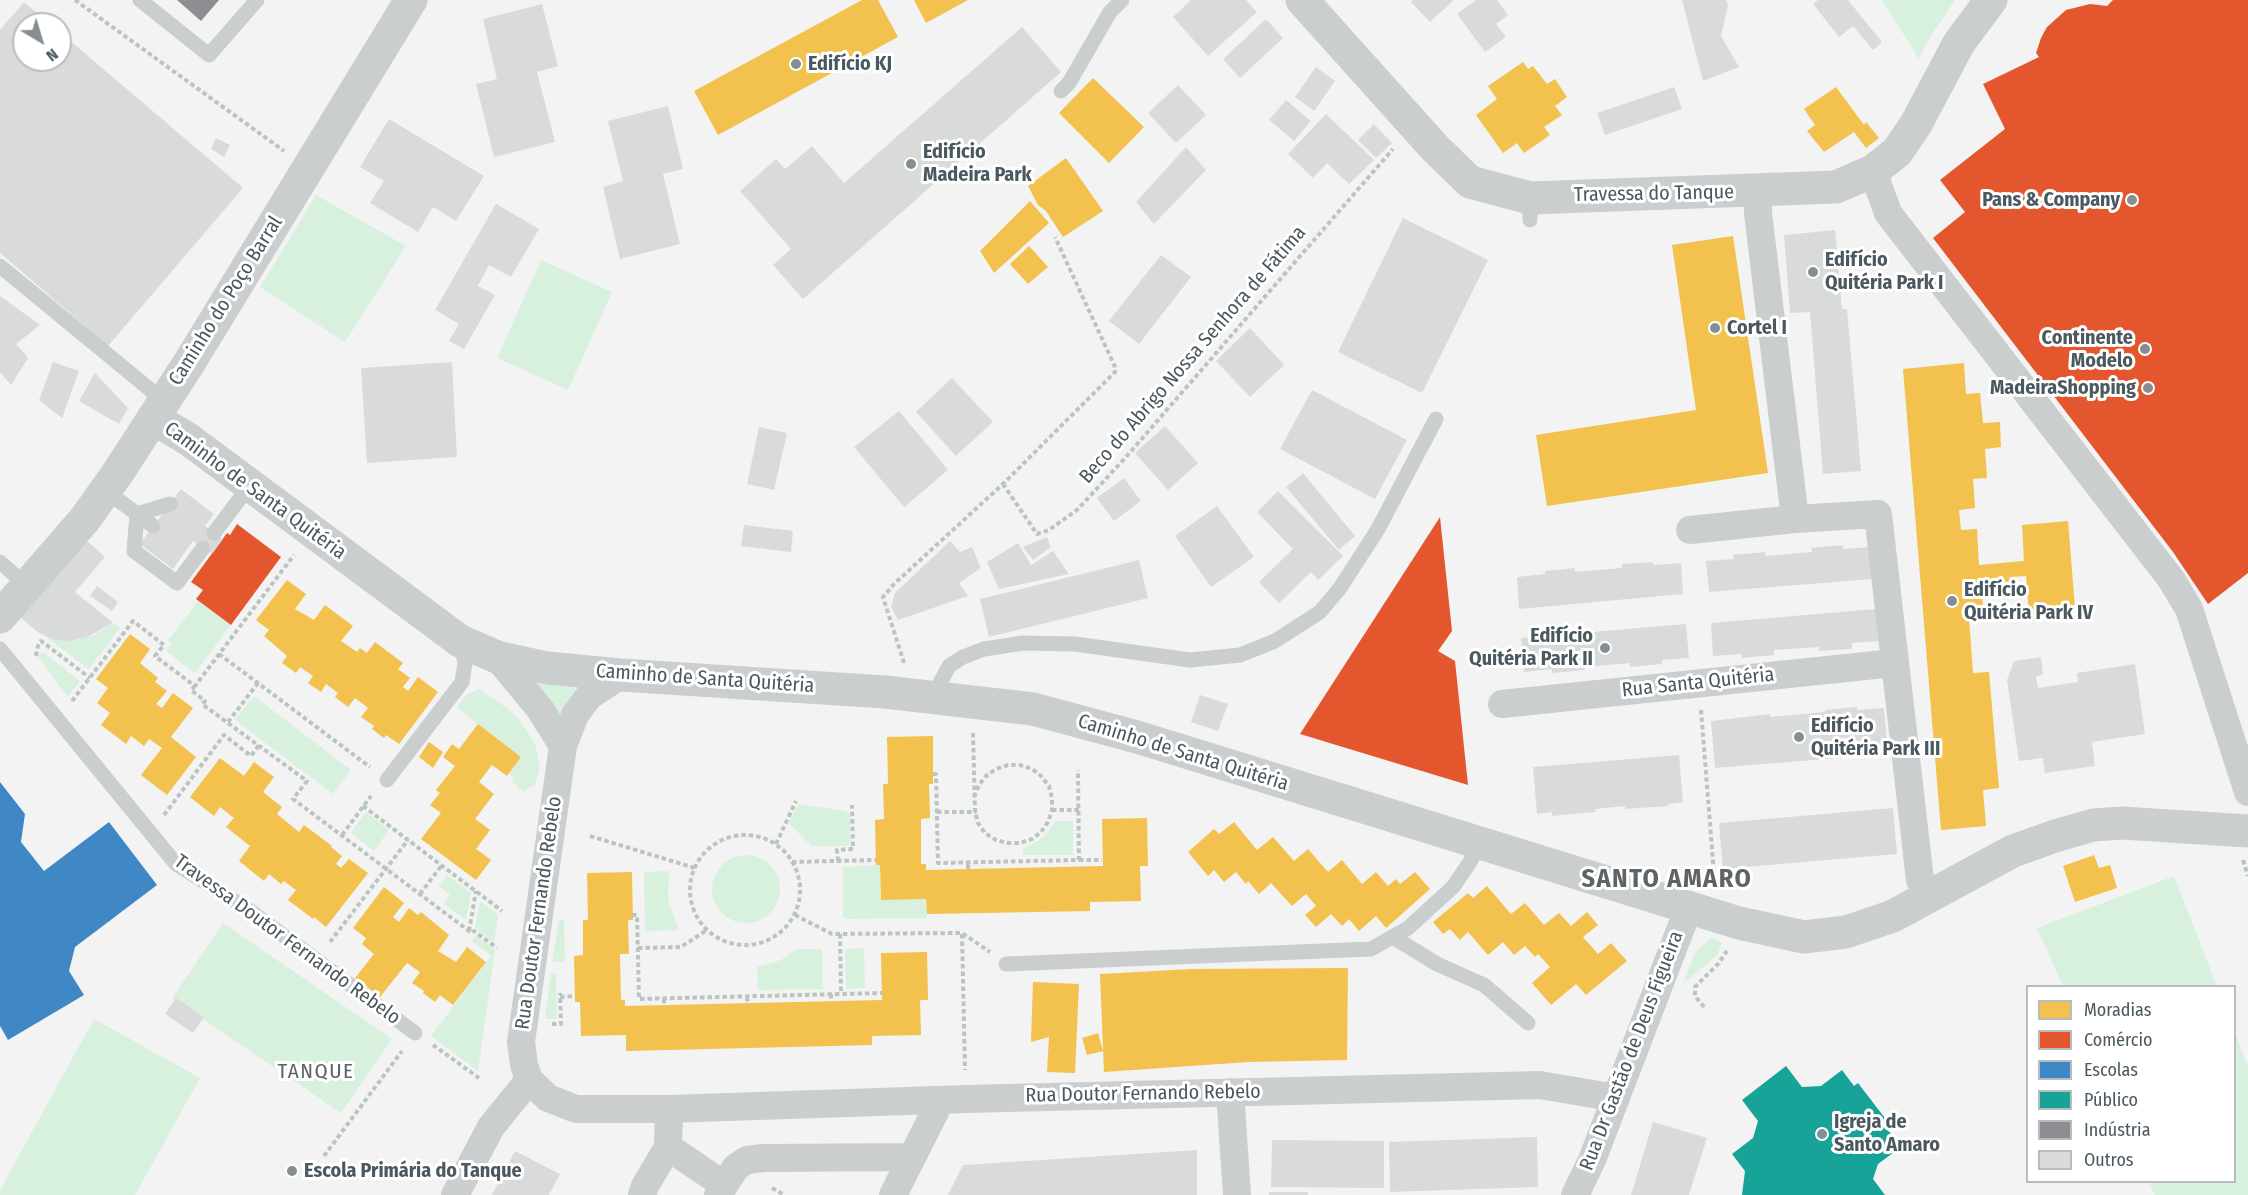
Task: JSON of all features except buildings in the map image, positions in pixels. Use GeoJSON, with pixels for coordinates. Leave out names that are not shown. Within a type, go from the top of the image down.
{"type":"FeatureCollection","features":[{"type":"Feature","properties":{"kind":"street","name":"Caminho do Poço Barral"},"geometry":{"type":"LineString","coordinates":[[0,617],[85,519],[159,410],[411,0]]}},
{"type":"Feature","properties":{"kind":"street","name":"Travessa do Tanque"},"geometry":{"type":"LineString","coordinates":[[1302,0],[1435,148],[1470,182],[1530,209],[1836,187],[1873,171],[1897,152],[1916,124],[1959,43],[1991,0]]}},
{"type":"Feature","properties":{"kind":"street"},"geometry":{"type":"LineString","coordinates":[[1873,171],[1888,213],[2171,579],[2189,609],[2248,792]]}},
{"type":"Feature","properties":{"kind":"street"},"geometry":{"type":"LineString","coordinates":[[1758,191],[1758,213],[1795,519]]}},
{"type":"Feature","properties":{"kind":"street","name":"Caminho de Santa Quitéria"},"geometry":{"type":"LineString","coordinates":[[159,410],[188,439],[460,641],[497,657],[547,668],[621,675],[841,688],[933,696],[1033,709],[1137,737],[1738,923],[1804,937],[1846,932],[1893,916],[2013,851],[2093,825],[2122,823],[2248,831]]}},
{"type":"Feature","properties":{"kind":"street"},"geometry":{"type":"LineString","coordinates":[[1690,530],[1795,519],[1878,514],[1920,880],[1929,898]]}},
{"type":"Feature","properties":{"kind":"street"},"geometry":{"type":"LineString","coordinates":[[497,657],[540,709],[563,746]]}},
{"type":"Feature","properties":{"kind":"street","name":"Rua Santa Quitéria"},"geometry":{"type":"LineString","coordinates":[[1502,704],[1894,663]]}},
{"type":"Feature","properties":{"kind":"street","name":"Rua Doutor Fernando Rebelo"},"geometry":{"type":"LineString","coordinates":[[621,675],[589,696],[575,715],[563,746],[521,1042],[524,1065],[529,1080],[548,1098],[576,1109],[669,1108],[1540,1085],[1616,1098]]}},
{"type":"Feature","properties":{"kind":"street","name":"Rua Dr Gastão de Deus Figueira"},"geometry":{"type":"LineString","coordinates":[[1575,1195],[1592,1160],[1689,907]]}},
{"type":"Feature","properties":{"kind":"street"},"geometry":{"type":"LineString","coordinates":[[455,1195],[491,1127],[529,1080]]}},
{"type":"Feature","properties":{"kind":"street"},"geometry":{"type":"LineString","coordinates":[[1230,1092],[1237,1195]]}},
{"type":"Feature","properties":{"kind":"street"},"geometry":{"type":"LineString","coordinates":[[893,1195],[941,1100]]}},
{"type":"Feature","properties":{"kind":"street"},"geometry":{"type":"LineString","coordinates":[[642,1195],[668,1147],[669,1108]]}},
{"type":"Feature","properties":{"kind":"street"},"geometry":{"type":"LineString","coordinates":[[668,1147],[721,1190],[736,1167],[747,1160],[912,1156]]}},
{"type":"Feature","properties":{"kind":"lane"},"geometry":{"type":"LineString","coordinates":[[140,0],[209,55],[257,0]]}},
{"type":"Feature","properties":{"kind":"lane"},"geometry":{"type":"LineString","coordinates":[[1061,91],[1069,83],[1110,12],[1122,0]]}},
{"type":"Feature","properties":{"kind":"lane"},"geometry":{"type":"LineString","coordinates":[[0,266],[159,410]]}},
{"type":"Feature","properties":{"kind":"lane"},"geometry":{"type":"LineString","coordinates":[[933,696],[949,666],[963,657],[984,649],[1023,643],[1074,644],[1190,660],[1240,655],[1275,641],[1320,612],[1340,588],[1378,530],[1436,419]]}},
{"type":"Feature","properties":{"kind":"lane"},"geometry":{"type":"LineString","coordinates":[[214,533],[250,485]]}},
{"type":"Feature","properties":{"kind":"lane"},"geometry":{"type":"LineString","coordinates":[[105,490],[153,526]]}},
{"type":"Feature","properties":{"kind":"lane"},"geometry":{"type":"LineString","coordinates":[[137,514],[170,504]]}},
{"type":"Feature","properties":{"kind":"lane"},"geometry":{"type":"LineString","coordinates":[[137,514],[134,551],[177,583],[195,552]]}},
{"type":"Feature","properties":{"kind":"lane"},"geometry":{"type":"LineString","coordinates":[[0,562],[27,586]]}},
{"type":"Feature","properties":{"kind":"lane"},"geometry":{"type":"LineString","coordinates":[[387,780],[462,682],[465,663],[460,641]]}},
{"type":"Feature","properties":{"kind":"lane","name":"Travessa Doutor Fernando Rebelo"},"geometry":{"type":"LineString","coordinates":[[0,649],[176,864],[249,910],[416,1033]]}},
{"type":"Feature","properties":{"kind":"lane"},"geometry":{"type":"LineString","coordinates":[[1006,964],[1371,950],[1408,928],[1453,887],[1479,844]]}},
{"type":"Feature","properties":{"kind":"lane"},"geometry":{"type":"LineString","coordinates":[[1393,937],[1437,964],[1484,985],[1528,1023]]}},
{"type":"Feature","properties":{"kind":"path"},"geometry":{"type":"LineString","coordinates":[[75,0],[293,157]]}},
{"type":"Feature","properties":{"kind":"path","name":"Beco do Abrigo Nossa Senhora de Fátima"},"geometry":{"type":"LineString","coordinates":[[1003,484],[1036,534],[1049,530],[1077,510],[1126,457],[1394,147]]}},
{"type":"Feature","properties":{"kind":"path"},"geometry":{"type":"LineString","coordinates":[[905,667],[882,597],[1003,484],[1115,372],[1116,369],[1055,237]]}},
{"type":"Feature","properties":{"kind":"path"},"geometry":{"type":"LineString","coordinates":[[289,562],[191,690],[205,701],[201,704],[307,781],[293,799],[469,931],[472,933],[474,931],[497,948]]}},
{"type":"Feature","properties":{"kind":"path"},"geometry":{"type":"LineString","coordinates":[[75,698],[133,621],[164,645],[155,656],[195,686]]}},
{"type":"Feature","properties":{"kind":"path"},"geometry":{"type":"LineString","coordinates":[[38,662],[36,655],[41,641],[90,678]]}},
{"type":"Feature","properties":{"kind":"path"},"geometry":{"type":"LineString","coordinates":[[219,654],[387,780]]}},
{"type":"Feature","properties":{"kind":"path"},"geometry":{"type":"LineString","coordinates":[[228,722],[258,683]]}},
{"type":"Feature","properties":{"kind":"path"},"geometry":{"type":"LineString","coordinates":[[1702,726],[1714,874]]}},
{"type":"Feature","properties":{"kind":"path"},"geometry":{"type":"LineString","coordinates":[[973,730],[974,797],[975,812],[978,823],[986,833],[996,840],[1008,843],[1020,843],[1032,839],[1048,822],[1052,810],[1053,798],[1045,781],[1032,769],[1020,765],[1008,765],[996,769],[986,776],[974,797]]}},
{"type":"Feature","properties":{"kind":"path"},"geometry":{"type":"LineString","coordinates":[[150,832],[224,735],[251,756],[259,745]]}},
{"type":"Feature","properties":{"kind":"path"},"geometry":{"type":"LineString","coordinates":[[1078,770],[1079,860]]}},
{"type":"Feature","properties":{"kind":"path"},"geometry":{"type":"LineString","coordinates":[[933,774],[936,774],[938,863],[1102,860]]}},
{"type":"Feature","properties":{"kind":"path"},"geometry":{"type":"LineString","coordinates":[[776,844],[796,801]]}},
{"type":"Feature","properties":{"kind":"path"},"geometry":{"type":"LineString","coordinates":[[838,861],[837,850],[853,849],[852,805]]}},
{"type":"Feature","properties":{"kind":"path"},"geometry":{"type":"LineString","coordinates":[[342,835],[363,806],[502,911]]}},
{"type":"Feature","properties":{"kind":"path"},"geometry":{"type":"LineString","coordinates":[[1052,810],[1079,810]]}},
{"type":"Feature","properties":{"kind":"path"},"geometry":{"type":"LineString","coordinates":[[937,812],[975,812]]}},
{"type":"Feature","properties":{"kind":"path"},"geometry":{"type":"LineString","coordinates":[[746,835],[761,837],[776,844],[792,862],[800,884],[795,915],[785,928],[771,939],[755,944],[738,945],[722,940],[707,930],[697,917],[691,901],[690,885],[695,868],[703,854],[715,844],[730,837],[746,835]]}},
{"type":"Feature","properties":{"kind":"path"},"geometry":{"type":"LineString","coordinates":[[590,836],[695,868]]}},
{"type":"Feature","properties":{"kind":"path"},"geometry":{"type":"LineString","coordinates":[[316,960],[408,840]]}},
{"type":"Feature","properties":{"kind":"path"},"geometry":{"type":"LineString","coordinates":[[792,862],[876,860]]}},
{"type":"Feature","properties":{"kind":"path"},"geometry":{"type":"LineString","coordinates":[[1049,861],[1049,867]]}},
{"type":"Feature","properties":{"kind":"path"},"geometry":{"type":"LineString","coordinates":[[968,863],[968,869]]}},
{"type":"Feature","properties":{"kind":"path"},"geometry":{"type":"LineString","coordinates":[[420,894],[442,865]]}},
{"type":"Feature","properties":{"kind":"path"},"geometry":{"type":"LineString","coordinates":[[469,931],[476,891]]}},
{"type":"Feature","properties":{"kind":"path"},"geometry":{"type":"LineString","coordinates":[[633,915],[637,915],[639,999],[882,993]]}},
{"type":"Feature","properties":{"kind":"path"},"geometry":{"type":"LineString","coordinates":[[795,915],[832,934],[962,933],[1006,964]]}},
{"type":"Feature","properties":{"kind":"path"},"geometry":{"type":"LineString","coordinates":[[638,948],[681,947],[707,930]]}},
{"type":"Feature","properties":{"kind":"path"},"geometry":{"type":"LineString","coordinates":[[962,933],[965,1071]]}},
{"type":"Feature","properties":{"kind":"path"},"geometry":{"type":"LineString","coordinates":[[840,934],[841,994]]}},
{"type":"Feature","properties":{"kind":"path"},"geometry":{"type":"LineString","coordinates":[[1704,1007],[1695,996],[1695,987],[1725,954]]}},
{"type":"Feature","properties":{"kind":"path"},"geometry":{"type":"LineString","coordinates":[[831,994],[831,1001]]}},
{"type":"Feature","properties":{"kind":"path"},"geometry":{"type":"LineString","coordinates":[[548,1024],[561,1024],[560,996],[575,996]]}},
{"type":"Feature","properties":{"kind":"path"},"geometry":{"type":"LineString","coordinates":[[747,997],[748,1003]]}},
{"type":"Feature","properties":{"kind":"path"},"geometry":{"type":"LineString","coordinates":[[664,999],[664,1005]]}},
{"type":"Feature","properties":{"kind":"path"},"geometry":{"type":"LineString","coordinates":[[324,1156],[416,1033],[479,1078]]}},
{"type":"Feature","properties":{"kind":"green space"},"geometry":{"type":"Polygon","coordinates":[[[1882,0],[1955,0],[1928,40],[1919,59],[1882,0]]]}},
{"type":"Feature","properties":{"kind":"green space"},"geometry":{"type":"Polygon","coordinates":[[[316,195],[406,246],[345,342],[260,287],[316,195]]]}},
{"type":"Feature","properties":{"kind":"green space"},"geometry":{"type":"Polygon","coordinates":[[[541,260],[612,292],[568,390],[497,358],[541,260]]]}},
{"type":"Feature","properties":{"kind":"green space"},"geometry":{"type":"Polygon","coordinates":[[[198,601],[231,625],[195,673],[166,651],[172,643],[168,640],[198,601]]]}},
{"type":"Feature","properties":{"kind":"green space"},"geometry":{"type":"Polygon","coordinates":[[[113,623],[120,628],[89,669],[46,637],[61,641],[77,640],[94,635],[113,623]]]}},
{"type":"Feature","properties":{"kind":"green space"},"geometry":{"type":"Polygon","coordinates":[[[43,652],[80,681],[68,697],[39,658],[43,652]]]}},
{"type":"Feature","properties":{"kind":"green space"},"geometry":{"type":"Polygon","coordinates":[[[526,681],[580,689],[560,716],[526,681]]]}},
{"type":"Feature","properties":{"kind":"green space"},"geometry":{"type":"Polygon","coordinates":[[[479,689],[510,710],[520,720],[535,744],[540,767],[535,785],[523,792],[512,781],[514,778],[509,774],[521,757],[457,708],[465,696],[479,689]]]}},
{"type":"Feature","properties":{"kind":"green space"},"geometry":{"type":"Polygon","coordinates":[[[254,696],[351,770],[333,794],[235,720],[254,696]]]}},
{"type":"Feature","properties":{"kind":"green space"},"geometry":{"type":"Polygon","coordinates":[[[798,804],[846,811],[850,814],[850,843],[847,846],[811,846],[789,823],[798,804]]]}},
{"type":"Feature","properties":{"kind":"green space"},"geometry":{"type":"Polygon","coordinates":[[[366,812],[389,830],[374,851],[351,833],[366,812]]]}},
{"type":"Feature","properties":{"kind":"green space"},"geometry":{"type":"Polygon","coordinates":[[[1055,821],[1073,821],[1073,855],[1023,855],[1023,848],[1045,836],[1055,821]]]}},
{"type":"Feature","properties":{"kind":"green space"},"geometry":{"type":"Polygon","coordinates":[[[746,855],[759,858],[770,865],[777,876],[780,889],[777,902],[770,913],[759,920],[746,923],[733,920],[722,913],[715,902],[712,889],[715,876],[722,865],[733,858],[746,855]]]}},
{"type":"Feature","properties":{"kind":"green space"},"geometry":{"type":"Polygon","coordinates":[[[880,865],[881,900],[926,899],[927,918],[846,919],[843,916],[843,867],[880,865]]]}},
{"type":"Feature","properties":{"kind":"green space"},"geometry":{"type":"Polygon","coordinates":[[[669,871],[668,900],[679,930],[645,931],[644,872],[669,871]]]}},
{"type":"Feature","properties":{"kind":"green space"},"geometry":{"type":"Polygon","coordinates":[[[447,875],[471,893],[466,920],[444,904],[450,895],[439,886],[447,875]]]}},
{"type":"Feature","properties":{"kind":"green space"},"geometry":{"type":"Polygon","coordinates":[[[2174,876],[2217,985],[2063,985],[2037,928],[2174,876]]]}},
{"type":"Feature","properties":{"kind":"green space"},"geometry":{"type":"Polygon","coordinates":[[[480,901],[498,915],[494,943],[475,928],[480,901]]]}},
{"type":"Feature","properties":{"kind":"green space"},"geometry":{"type":"Polygon","coordinates":[[[559,920],[564,920],[565,962],[552,962],[559,920]]]}},
{"type":"Feature","properties":{"kind":"green space"},"geometry":{"type":"Polygon","coordinates":[[[223,923],[392,1039],[341,1113],[172,998],[223,923]]]}},
{"type":"Feature","properties":{"kind":"green space"},"geometry":{"type":"Polygon","coordinates":[[[476,935],[495,950],[478,1071],[431,1036],[491,956],[472,941],[476,935]]]}},
{"type":"Feature","properties":{"kind":"green space"},"geometry":{"type":"Polygon","coordinates":[[[1711,938],[1721,943],[1718,954],[1683,984],[1695,952],[1711,938]]]}},
{"type":"Feature","properties":{"kind":"green space"},"geometry":{"type":"Polygon","coordinates":[[[864,948],[865,988],[846,989],[845,949],[864,948]]]}},
{"type":"Feature","properties":{"kind":"green space"},"geometry":{"type":"Polygon","coordinates":[[[796,949],[822,949],[823,989],[758,990],[757,967],[781,960],[796,949]]]}},
{"type":"Feature","properties":{"kind":"green space"},"geometry":{"type":"Polygon","coordinates":[[[551,973],[556,973],[557,1019],[545,1019],[551,973]]]}},
{"type":"Feature","properties":{"kind":"green space"},"geometry":{"type":"Polygon","coordinates":[[[94,1019],[200,1078],[135,1195],[0,1195],[0,1190],[94,1019]]]}},
{"type":"Feature","properties":{"kind":"green space"},"geometry":{"type":"Polygon","coordinates":[[[2236,1035],[2248,1067],[2248,1195],[2155,1195],[2149,1183],[2236,1183],[2236,1035]]]}},
{"type":"Feature","properties":{"kind":"place","name":"Edifício KJ"},"geometry":{"type":"Point","coordinates":[796,64]}},
{"type":"Feature","properties":{"kind":"place","name":"Edifício Madeira Park"},"geometry":{"type":"Point","coordinates":[911,164]}},
{"type":"Feature","properties":{"kind":"place","name":"Pans & Company"},"geometry":{"type":"Point","coordinates":[2132,200]}},
{"type":"Feature","properties":{"kind":"place","name":"Edifício Quitéria Park I"},"geometry":{"type":"Point","coordinates":[1813,272]}},
{"type":"Feature","properties":{"kind":"place","name":"Cortel I"},"geometry":{"type":"Point","coordinates":[1715,328]}},
{"type":"Feature","properties":{"kind":"place","name":"Continente Modelo"},"geometry":{"type":"Point","coordinates":[2145,349]}},
{"type":"Feature","properties":{"kind":"place","name":"MadeiraShopping"},"geometry":{"type":"Point","coordinates":[2148,388]}},
{"type":"Feature","properties":{"kind":"place","name":"Edifício Quitéria Park IV"},"geometry":{"type":"Point","coordinates":[1952,601]}},
{"type":"Feature","properties":{"kind":"place","name":"Edifício Quitéria Park II"},"geometry":{"type":"Point","coordinates":[1605,648]}},
{"type":"Feature","properties":{"kind":"place","name":"Edifício Quitéria Park III"},"geometry":{"type":"Point","coordinates":[1799,737]}},
{"type":"Feature","properties":{"kind":"place","name":"Igreja de Santo Amaro"},"geometry":{"type":"Point","coordinates":[1822,1134]}},
{"type":"Feature","properties":{"kind":"place","name":"Escola Primária do Tanque"},"geometry":{"type":"Point","coordinates":[292,1171]}},
{"type":"Feature","properties":{"kind":"district","name":"SANTO AMARO"},"geometry":{"type":"Point","coordinates":[1667,880]}},
{"type":"Feature","properties":{"kind":"district","name":"TANQUE"},"geometry":{"type":"Point","coordinates":[316,1072]}}]}
